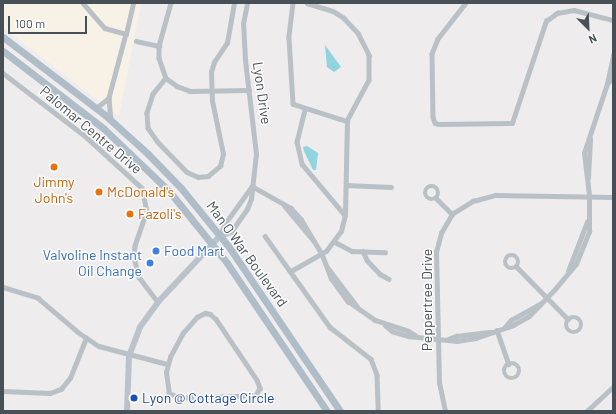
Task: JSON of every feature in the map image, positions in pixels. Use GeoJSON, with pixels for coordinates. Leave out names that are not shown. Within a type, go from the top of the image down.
{"type":"FeatureCollection","features":[{"type":"Feature","properties":{"kind":"main road","name":"Man O War Boulevard"},"geometry":{"type":"LineString","coordinates":[[3,37],[96,108],[167,173],[220,236],[340,411]]}},
{"type":"Feature","properties":{"kind":"main road","name":"Man O War Boulevard"},"geometry":{"type":"LineString","coordinates":[[3,51],[118,141],[169,191],[212,244],[326,411]]}},
{"type":"Feature","properties":{"kind":"street"},"geometry":{"type":"LineString","coordinates":[[83,3],[105,28],[126,34]]}},
{"type":"Feature","properties":{"kind":"street"},"geometry":{"type":"LineString","coordinates":[[111,121],[109,98],[133,3]]}},
{"type":"Feature","properties":{"kind":"street"},"geometry":{"type":"LineString","coordinates":[[171,3],[159,46],[159,58],[166,78],[182,89],[211,92],[248,90]]}},
{"type":"Feature","properties":{"kind":"street"},"geometry":{"type":"LineString","coordinates":[[166,78],[153,94],[147,113],[148,128],[179,164],[198,177],[213,173],[220,166],[223,154],[211,92],[212,68],[227,43],[234,3]]}},
{"type":"Feature","properties":{"kind":"street","name":"Lyon Drive"},"geometry":{"type":"LineString","coordinates":[[220,236],[231,232],[247,209],[252,186],[256,138],[248,90],[243,24],[246,3]]}},
{"type":"Feature","properties":{"kind":"street"},"geometry":{"type":"LineString","coordinates":[[292,3],[289,38],[292,101],[296,107],[347,121]]}},
{"type":"Feature","properties":{"kind":"street"},"geometry":{"type":"LineString","coordinates":[[291,271],[322,254],[336,242],[345,215],[347,121],[369,80],[369,55],[358,33],[344,18],[333,11],[307,3]]}},
{"type":"Feature","properties":{"kind":"street"},"geometry":{"type":"LineString","coordinates":[[466,3],[438,39],[432,54],[433,117],[435,123],[439,124],[512,123],[546,21],[557,13],[574,10],[613,20]]}},
{"type":"Feature","properties":{"kind":"street"},"geometry":{"type":"LineString","coordinates":[[136,41],[159,46]]}},
{"type":"Feature","properties":{"kind":"street"},"geometry":{"type":"LineString","coordinates":[[607,84],[606,76],[613,55]]}},
{"type":"Feature","properties":{"kind":"street","name":"Palomar Centre Drive"},"geometry":{"type":"LineString","coordinates":[[3,73],[85,136],[142,188],[147,211],[135,246],[134,257],[139,277],[158,302]]}},
{"type":"Feature","properties":{"kind":"street"},"geometry":{"type":"LineString","coordinates":[[252,186],[284,205],[314,241],[322,254],[331,278],[340,291],[348,301],[375,320],[403,329],[415,336],[438,339],[448,339],[456,336],[494,331],[504,327],[511,320],[540,304],[547,298],[568,272],[588,220],[589,195],[587,179],[590,138],[607,84],[613,76]]}},
{"type":"Feature","properties":{"kind":"street"},"geometry":{"type":"LineString","coordinates":[[96,108],[109,98]]}},
{"type":"Feature","properties":{"kind":"street"},"geometry":{"type":"LineString","coordinates":[[305,110],[297,142],[302,164],[345,215]]}},
{"type":"Feature","properties":{"kind":"street"},"geometry":{"type":"LineString","coordinates":[[346,185],[391,187]]}},
{"type":"Feature","properties":{"kind":"street","name":"Lyon Drive"},"geometry":{"type":"LineString","coordinates":[[127,411],[129,356],[140,327],[158,302],[220,236],[224,225],[252,186]]}},
{"type":"Feature","properties":{"kind":"street","name":"Peppertree Drive"},"geometry":{"type":"LineString","coordinates":[[445,411],[440,394],[436,252],[441,233],[452,214],[473,201],[495,195],[589,195],[613,197]]}},
{"type":"Feature","properties":{"kind":"street"},"geometry":{"type":"LineString","coordinates":[[436,198],[452,214]]}},
{"type":"Feature","properties":{"kind":"street"},"geometry":{"type":"LineString","coordinates":[[265,236],[330,327],[342,338],[363,350],[374,364],[377,375],[378,411]]}},
{"type":"Feature","properties":{"kind":"street"},"geometry":{"type":"LineString","coordinates":[[336,242],[346,249],[385,252]]}},
{"type":"Feature","properties":{"kind":"street"},"geometry":{"type":"LineString","coordinates":[[364,251],[367,260],[380,274],[389,279]]}},
{"type":"Feature","properties":{"kind":"street"},"geometry":{"type":"LineString","coordinates":[[517,267],[568,319]]}},
{"type":"Feature","properties":{"kind":"street"},"geometry":{"type":"LineString","coordinates":[[3,287],[38,298],[86,338],[129,356],[167,364]]}},
{"type":"Feature","properties":{"kind":"street"},"geometry":{"type":"LineString","coordinates":[[208,313],[216,319],[257,380],[259,392],[251,398],[174,398],[166,388],[167,364],[183,333],[197,317],[208,313]]}},
{"type":"Feature","properties":{"kind":"street"},"geometry":{"type":"LineString","coordinates":[[494,331],[509,364]]}},
{"type":"Feature","properties":{"kind":"street"},"geometry":{"type":"LineString","coordinates":[[3,390],[50,393],[61,389],[70,378],[86,338]]}},
{"type":"Feature","properties":{"kind":"street"},"geometry":{"type":"LineString","coordinates":[[587,411],[612,391]]}},
{"type":"Feature","properties":{"kind":"shaded area"},"geometry":{"type":"Polygon","coordinates":[[[3,3],[141,3],[119,116],[3,28],[3,3]]]}},
{"type":"Feature","properties":{"kind":"water"},"geometry":{"type":"Polygon","coordinates":[[[325,45],[341,67],[334,72],[327,67],[325,45]]]}},
{"type":"Feature","properties":{"kind":"water"},"geometry":{"type":"Polygon","coordinates":[[[307,146],[318,153],[316,170],[313,170],[304,151],[303,147],[307,146]]]}},
{"type":"Feature","properties":{"kind":"place","name":"Jimmy John's"},"geometry":{"type":"Point","coordinates":[54,167]}},
{"type":"Feature","properties":{"kind":"place","name":"McDonald's"},"geometry":{"type":"Point","coordinates":[99,192]}},
{"type":"Feature","properties":{"kind":"place","name":"Fazoli's"},"geometry":{"type":"Point","coordinates":[130,214]}},
{"type":"Feature","properties":{"kind":"place","name":"Food Mart"},"geometry":{"type":"Point","coordinates":[156,251]}},
{"type":"Feature","properties":{"kind":"place","name":"Valvoline Instant Oil Change"},"geometry":{"type":"Point","coordinates":[150,263]}},
{"type":"Feature","properties":{"kind":"place","name":"Lyon @ Cottage Circle"},"geometry":{"type":"Point","coordinates":[134,398]}}]}
